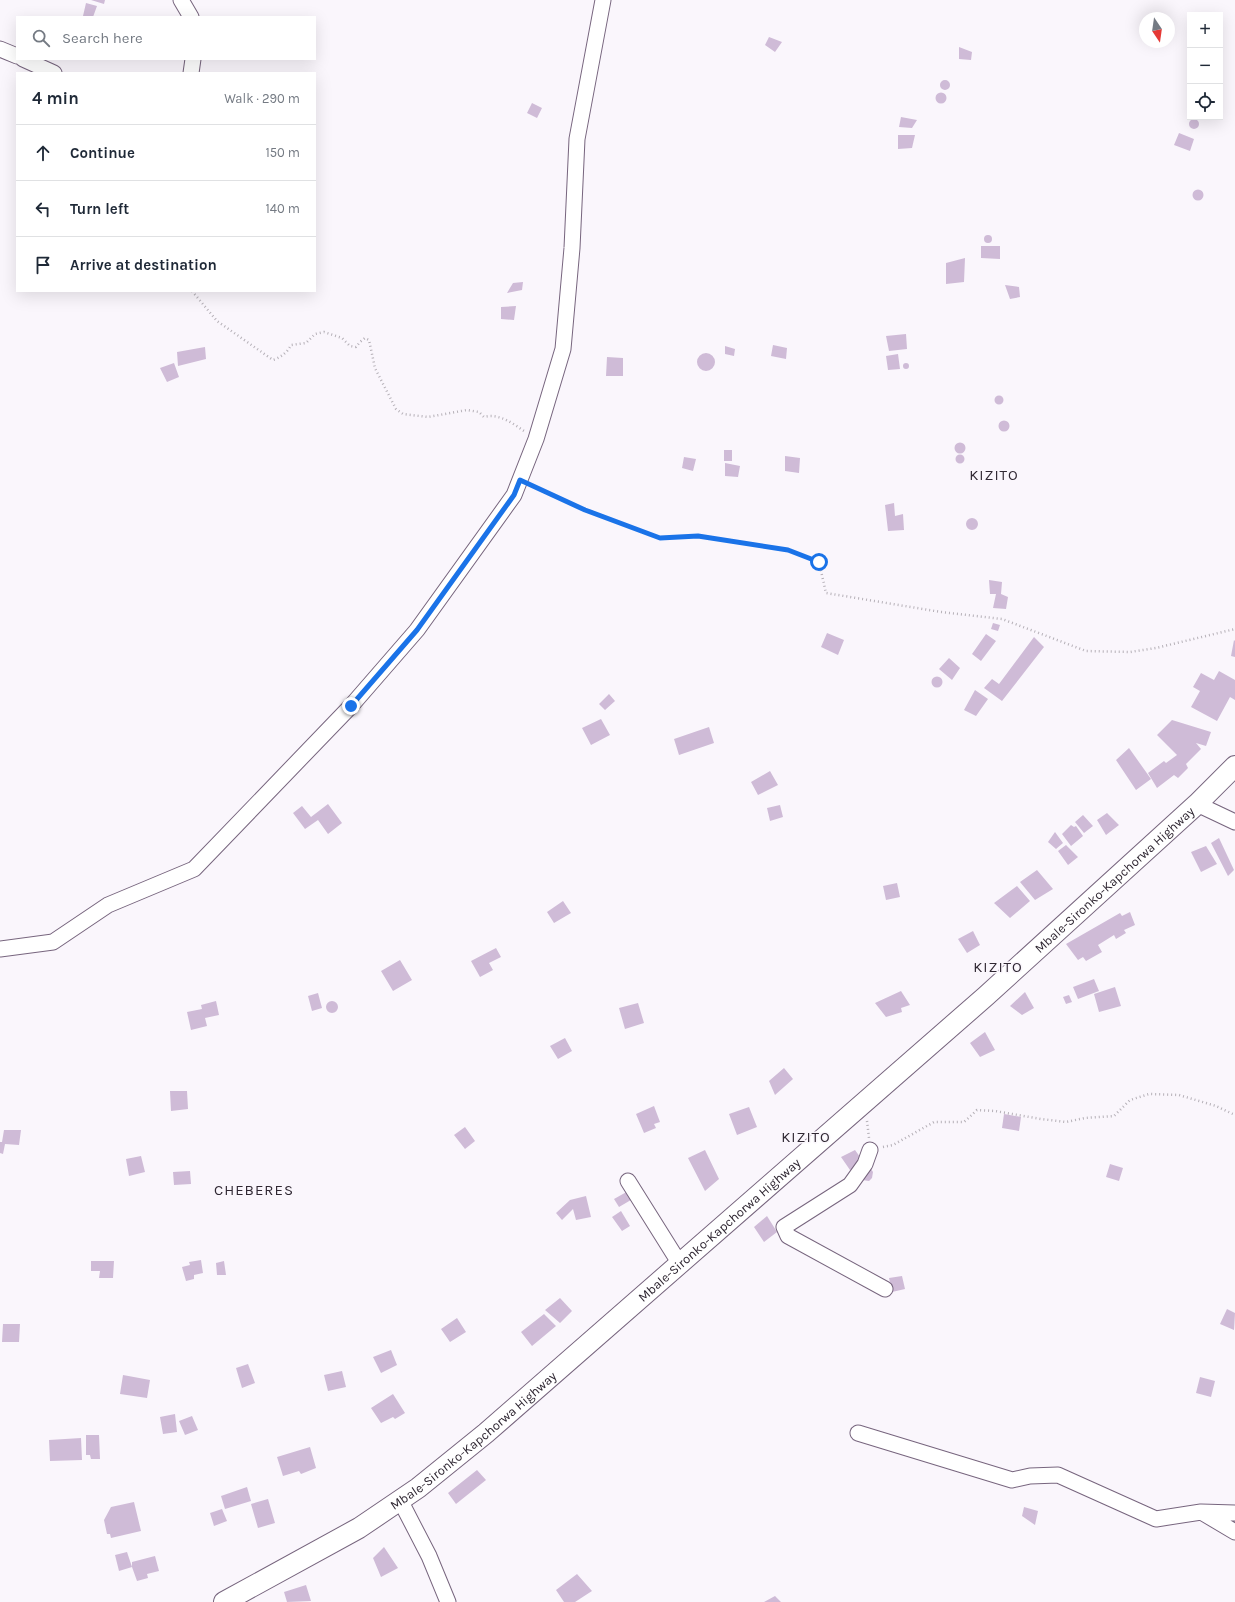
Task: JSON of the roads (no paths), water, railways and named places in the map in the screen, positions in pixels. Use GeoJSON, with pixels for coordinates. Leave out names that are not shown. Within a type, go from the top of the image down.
{"type":"FeatureCollection","features":[{"type":"Feature","properties":{"kind":"main road","name":"Mbale-Sironko-Kapchorwa Highway"},"geometry":{"type":"LineString","coordinates":[[224,1602],[359,1528],[418,1488],[486,1433],[986,996],[1197,804],[1235,766]]}},
{"type":"Feature","properties":{"kind":"street"},"geometry":{"type":"LineString","coordinates":[[181,0],[190,16]]}},
{"type":"Feature","properties":{"kind":"street"},"geometry":{"type":"LineString","coordinates":[[0,949],[54,942],[108,905],[194,869],[351,706],[417,630],[514,495],[536,440],[563,349],[572,248],[577,139],[604,0]]}},
{"type":"Feature","properties":{"kind":"street"},"geometry":{"type":"LineString","coordinates":[[0,49],[16,56]]}},
{"type":"Feature","properties":{"kind":"street"},"geometry":{"type":"LineString","coordinates":[[25,60],[52,72]]}},
{"type":"Feature","properties":{"kind":"street"},"geometry":{"type":"LineString","coordinates":[[191,72],[193,60]]}},
{"type":"Feature","properties":{"kind":"street"},"geometry":{"type":"LineString","coordinates":[[1197,804],[1235,822]]}},
{"type":"Feature","properties":{"kind":"street"},"geometry":{"type":"LineString","coordinates":[[870,1150],[865,1164],[850,1185],[784,1227],[788,1236],[885,1289]]}},
{"type":"Feature","properties":{"kind":"street"},"geometry":{"type":"LineString","coordinates":[[628,1181],[680,1264]]}},
{"type":"Feature","properties":{"kind":"street"},"geometry":{"type":"LineString","coordinates":[[858,1433],[1012,1480],[1030,1476],[1058,1475],[1156,1518],[1201,1512],[1235,1513]]}},
{"type":"Feature","properties":{"kind":"street"},"geometry":{"type":"LineString","coordinates":[[400,1500],[429,1556],[448,1602]]}},
{"type":"Feature","properties":{"kind":"street"},"geometry":{"type":"LineString","coordinates":[[1201,1512],[1235,1532]]}},
{"type":"Feature","properties":{"kind":"district","name":"KIZITO"},"geometry":{"type":"Point","coordinates":[994,475]}},
{"type":"Feature","properties":{"kind":"district","name":"KIZITO"},"geometry":{"type":"Point","coordinates":[998,967]}},
{"type":"Feature","properties":{"kind":"district","name":"KIZITO"},"geometry":{"type":"Point","coordinates":[806,1137]}},
{"type":"Feature","properties":{"kind":"district","name":"CHEBERES"},"geometry":{"type":"Point","coordinates":[254,1190]}}]}
